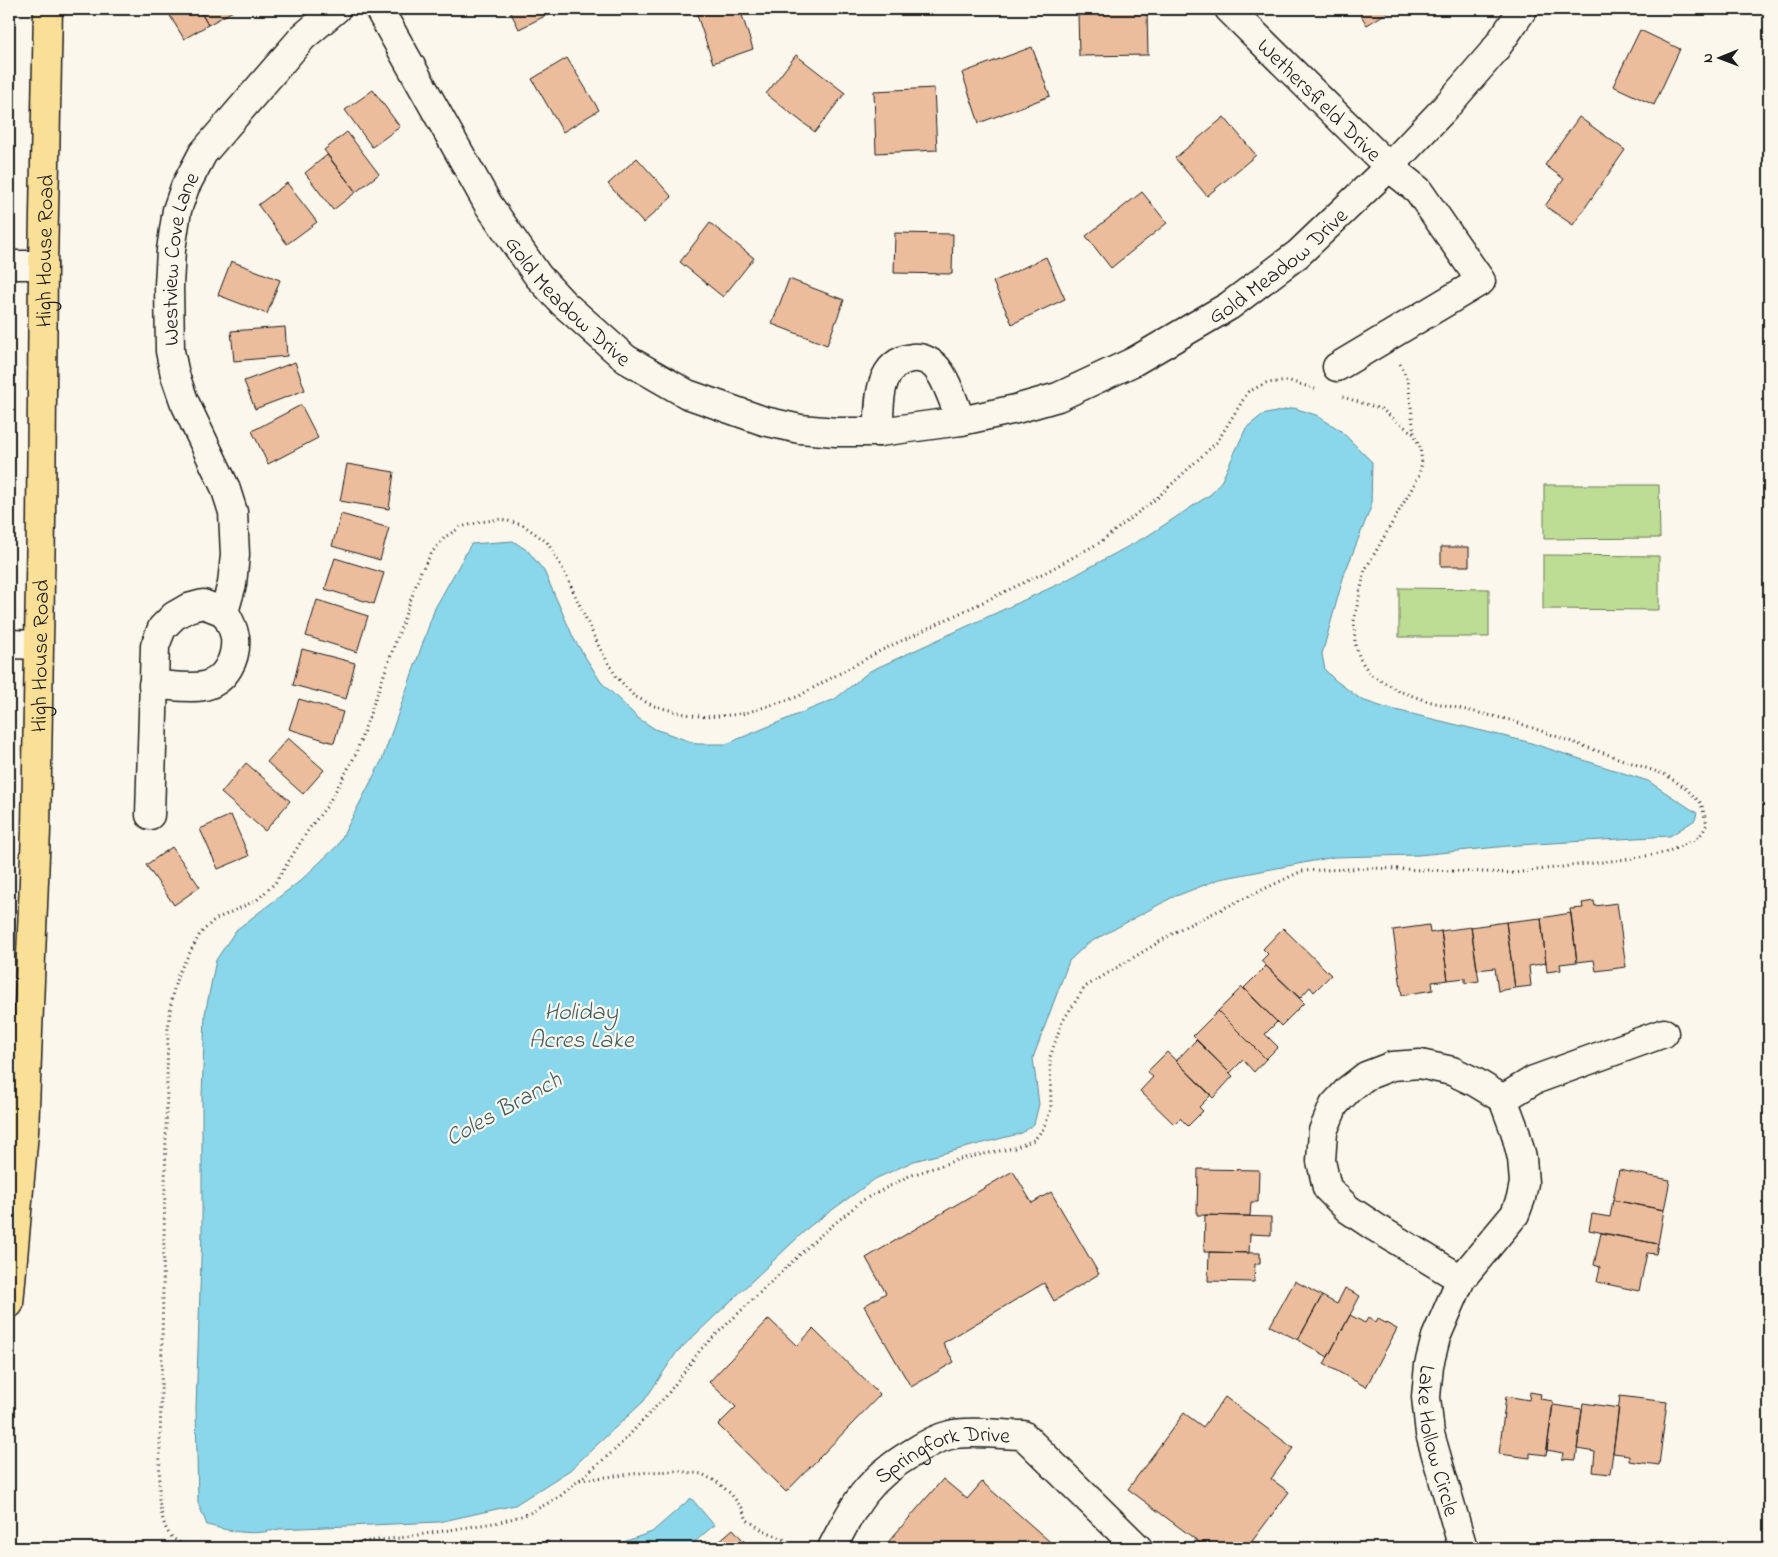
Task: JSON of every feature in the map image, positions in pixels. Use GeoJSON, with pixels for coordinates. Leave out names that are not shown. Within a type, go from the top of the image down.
{"type":"FeatureCollection","features":[{"type":"Feature","properties":{"kind":"main road","name":"High House Road"},"geometry":{"type":"LineString","coordinates":[[9,1304],[16,1132],[36,830],[48,9]]}},
{"type":"Feature","properties":{"kind":"street","name":"Westview Cove Lane"},"geometry":{"type":"LineString","coordinates":[[224,612],[232,584],[235,555],[233,512],[225,487],[184,401],[175,375],[170,351],[169,285],[171,250],[177,210],[185,186],[203,153],[303,38],[336,9]]}},
{"type":"Feature","properties":{"kind":"street","name":"Gold Meadow Drive"},"geometry":{"type":"LineString","coordinates":[[379,9],[483,195],[512,242],[538,276],[563,303],[626,359],[687,394],[764,421],[800,429],[836,432],[879,432],[961,421],[1016,409],[1058,397],[1133,362],[1229,306],[1298,254],[1389,167],[1445,108],[1494,51],[1523,9]]}},
{"type":"Feature","properties":{"kind":"street","name":"Wethersfield Drive"},"geometry":{"type":"LineString","coordinates":[[1229,9],[1389,167],[1418,190],[1481,281],[1388,337]]}},
{"type":"Feature","properties":{"kind":"street"},"geometry":{"type":"LineString","coordinates":[[9,265],[43,265]]}},
{"type":"Feature","properties":{"kind":"street"},"geometry":{"type":"LineString","coordinates":[[1337,367],[1388,337]]}},
{"type":"Feature","properties":{"kind":"street"},"geometry":{"type":"LineString","coordinates":[[879,432],[879,399],[887,374],[900,361],[915,358],[927,360],[939,370],[961,421]]}},
{"type":"Feature","properties":{"kind":"street"},"geometry":{"type":"LineString","coordinates":[[150,815],[153,685],[156,646],[162,628],[174,616],[188,608],[203,604],[224,612],[234,637],[231,664],[226,673],[204,686],[153,685]]}},
{"type":"Feature","properties":{"kind":"street"},"geometry":{"type":"LineString","coordinates":[[9,644],[38,645]]}},
{"type":"Feature","properties":{"kind":"street"},"geometry":{"type":"LineString","coordinates":[[1461,1279],[1354,1214],[1327,1188],[1321,1161],[1323,1131],[1334,1105],[1349,1089],[1366,1076],[1392,1066],[1420,1064],[1452,1071],[1475,1082],[1503,1100],[1534,1080],[1664,1033]]}},
{"type":"Feature","properties":{"kind":"street","name":"Lake Hollow Circle"},"geometry":{"type":"LineString","coordinates":[[1463,1548],[1430,1434],[1426,1397],[1428,1365],[1436,1337],[1461,1279],[1515,1214],[1521,1198],[1524,1183],[1522,1158],[1515,1131],[1503,1100]]}},
{"type":"Feature","properties":{"kind":"street","name":"Springfork Drive"},"geometry":{"type":"LineString","coordinates":[[832,1548],[850,1511],[869,1486],[892,1465],[921,1447],[950,1434],[1023,1435],[1138,1548]]}},
{"type":"Feature","properties":{"kind":"path"},"geometry":{"type":"LineString","coordinates":[[243,1548],[352,1544],[500,1522],[528,1514],[560,1497],[616,1449],[667,1395],[701,1350],[816,1239],[863,1200],[909,1176],[960,1159],[1014,1148],[1034,1140],[1044,1128],[1051,1109],[1050,1057],[1062,1022],[1085,987],[1182,928],[1302,870],[1370,868],[1512,872],[1664,853],[1696,840],[1703,832],[1706,824],[1701,803],[1685,788],[1666,775],[1510,720],[1417,698],[1399,691],[1370,674],[1360,659],[1355,643],[1354,621],[1365,570],[1418,478],[1422,463],[1420,447],[1414,434],[1408,380],[1388,337]]}},
{"type":"Feature","properties":{"kind":"path"},"geometry":{"type":"LineString","coordinates":[[199,1548],[186,1546],[174,1540],[164,1527],[159,1500],[168,1030],[172,996],[178,974],[200,934],[214,920],[257,900],[275,883],[309,828],[327,806],[356,756],[421,572],[433,551],[445,537],[461,527],[480,522],[501,520],[523,525],[546,542],[564,571],[599,647],[616,676],[634,696],[654,706],[685,714],[706,717],[742,714],[797,698],[878,652],[1046,572],[1099,543],[1157,498],[1216,442],[1248,392],[1266,383],[1290,381],[1317,389]]}},
{"type":"Feature","properties":{"kind":"path"},"geometry":{"type":"LineString","coordinates":[[1336,395],[1381,409],[1414,434]]}},
{"type":"Feature","properties":{"kind":"path"},"geometry":{"type":"LineString","coordinates":[[580,1480],[649,1472],[676,1471],[702,1474],[717,1482],[731,1494],[742,1508],[747,1520],[761,1529],[804,1548]]}},
{"type":"Feature","properties":{"kind":"green space"},"geometry":{"type":"Polygon","coordinates":[[[1544,485],[1659,485],[1660,538],[1544,539],[1544,485]]]}},
{"type":"Feature","properties":{"kind":"green space"},"geometry":{"type":"Polygon","coordinates":[[[1543,555],[1659,556],[1659,610],[1543,609],[1543,555]]]}},
{"type":"Feature","properties":{"kind":"green space"},"geometry":{"type":"Polygon","coordinates":[[[1399,588],[1489,589],[1489,637],[1399,637],[1399,588]]]}},
{"type":"Feature","properties":{"kind":"water","name":"Holiday Acres Lake"},"geometry":{"type":"Polygon","coordinates":[[[1294,408],[1316,415],[1340,430],[1372,462],[1371,507],[1344,575],[1322,654],[1325,670],[1362,700],[1383,707],[1528,742],[1648,781],[1697,813],[1695,820],[1670,836],[1518,845],[1419,855],[1334,857],[1220,879],[1171,898],[1087,944],[1069,961],[1033,1058],[1039,1104],[1034,1124],[1022,1133],[914,1161],[875,1179],[810,1226],[677,1352],[644,1401],[570,1470],[515,1505],[439,1522],[279,1529],[252,1533],[207,1525],[198,1503],[196,1408],[202,1231],[202,1096],[205,1014],[216,960],[236,930],[300,881],[338,845],[382,760],[435,608],[471,544],[513,541],[528,551],[544,571],[574,639],[601,682],[638,718],[655,729],[697,744],[726,744],[835,699],[870,671],[1061,583],[1149,535],[1211,494],[1222,480],[1246,428],[1262,415],[1294,408]]]}},
{"type":"Feature","properties":{"kind":"water"},"geometry":{"type":"Polygon","coordinates":[[[691,1498],[714,1525],[688,1548],[613,1548],[612,1546],[652,1532],[691,1498]]]}},
{"type":"Feature","properties":{"kind":"building"},"geometry":{"type":"Polygon","coordinates":[[[166,9],[199,9],[208,25],[184,39],[166,9]]]}},
{"type":"Feature","properties":{"kind":"building"},"geometry":{"type":"Polygon","coordinates":[[[199,9],[231,9],[233,11],[208,25],[199,9]]]}},
{"type":"Feature","properties":{"kind":"building"},"geometry":{"type":"Polygon","coordinates":[[[509,9],[554,9],[555,11],[519,29],[509,9]]]}},
{"type":"Feature","properties":{"kind":"building"},"geometry":{"type":"Polygon","coordinates":[[[716,9],[740,9],[753,49],[713,63],[697,15],[716,9]]]}},
{"type":"Feature","properties":{"kind":"building"},"geometry":{"type":"Polygon","coordinates":[[[1357,9],[1393,9],[1367,25],[1357,9]]]}},
{"type":"Feature","properties":{"kind":"building"},"geometry":{"type":"Polygon","coordinates":[[[1147,11],[1148,55],[1079,56],[1078,12],[1147,11]]]}},
{"type":"Feature","properties":{"kind":"building"},"geometry":{"type":"Polygon","coordinates":[[[1640,30],[1680,49],[1654,105],[1613,86],[1640,30]]]}},
{"type":"Feature","properties":{"kind":"building"},"geometry":{"type":"Polygon","coordinates":[[[1032,47],[1050,96],[979,123],[962,73],[1032,47]]]}},
{"type":"Feature","properties":{"kind":"building"},"geometry":{"type":"Polygon","coordinates":[[[796,55],[845,93],[815,132],[766,94],[796,55]]]}},
{"type":"Feature","properties":{"kind":"building"},"geometry":{"type":"Polygon","coordinates":[[[567,58],[599,110],[563,132],[532,79],[567,58]]]}},
{"type":"Feature","properties":{"kind":"building"},"geometry":{"type":"Polygon","coordinates":[[[934,88],[937,150],[876,153],[874,91],[934,88]]]}},
{"type":"Feature","properties":{"kind":"building"},"geometry":{"type":"Polygon","coordinates":[[[373,90],[400,127],[372,147],[345,110],[373,90]]]}},
{"type":"Feature","properties":{"kind":"building"},"geometry":{"type":"Polygon","coordinates":[[[1224,117],[1256,155],[1207,196],[1175,158],[1224,117]]]}},
{"type":"Feature","properties":{"kind":"building"},"geometry":{"type":"Polygon","coordinates":[[[1579,117],[1625,150],[1573,225],[1545,206],[1564,179],[1545,165],[1579,117]]]}},
{"type":"Feature","properties":{"kind":"building"},"geometry":{"type":"Polygon","coordinates":[[[347,132],[379,174],[356,192],[324,150],[347,132]]]}},
{"type":"Feature","properties":{"kind":"building"},"geometry":{"type":"Polygon","coordinates":[[[327,155],[356,192],[333,210],[305,173],[327,155]]]}},
{"type":"Feature","properties":{"kind":"building"},"geometry":{"type":"Polygon","coordinates":[[[637,158],[672,197],[643,223],[608,184],[637,158]]]}},
{"type":"Feature","properties":{"kind":"building"},"geometry":{"type":"Polygon","coordinates":[[[287,183],[317,222],[287,244],[258,205],[287,183]]]}},
{"type":"Feature","properties":{"kind":"building"},"geometry":{"type":"Polygon","coordinates":[[[1142,192],[1167,223],[1111,268],[1086,236],[1142,192]]]}},
{"type":"Feature","properties":{"kind":"building"},"geometry":{"type":"Polygon","coordinates":[[[710,223],[754,258],[723,297],[680,262],[710,223]]]}},
{"type":"Feature","properties":{"kind":"building"},"geometry":{"type":"Polygon","coordinates":[[[895,233],[953,234],[952,274],[894,273],[895,233]]]}},
{"type":"Feature","properties":{"kind":"building"},"geometry":{"type":"Polygon","coordinates":[[[1046,257],[1065,299],[1012,324],[993,282],[1046,257]]]}},
{"type":"Feature","properties":{"kind":"building"},"geometry":{"type":"Polygon","coordinates":[[[231,261],[280,280],[267,314],[218,295],[231,261]]]}},
{"type":"Feature","properties":{"kind":"building"},"geometry":{"type":"Polygon","coordinates":[[[789,279],[844,300],[827,345],[772,324],[789,279]]]}},
{"type":"Feature","properties":{"kind":"building"},"geometry":{"type":"Polygon","coordinates":[[[285,327],[287,356],[234,361],[231,331],[285,327]]]}},
{"type":"Feature","properties":{"kind":"building"},"geometry":{"type":"Polygon","coordinates":[[[295,362],[305,390],[255,409],[244,381],[295,362]]]}},
{"type":"Feature","properties":{"kind":"building"},"geometry":{"type":"Polygon","coordinates":[[[301,405],[318,438],[268,464],[252,431],[301,405]]]}},
{"type":"Feature","properties":{"kind":"building"},"geometry":{"type":"Polygon","coordinates":[[[347,464],[394,472],[389,509],[340,501],[347,464]]]}},
{"type":"Feature","properties":{"kind":"building"},"geometry":{"type":"Polygon","coordinates":[[[341,514],[389,528],[380,560],[332,546],[341,514]]]}},
{"type":"Feature","properties":{"kind":"building"},"geometry":{"type":"Polygon","coordinates":[[[1441,547],[1469,547],[1469,566],[1441,566],[1441,547]]]}},
{"type":"Feature","properties":{"kind":"building"},"geometry":{"type":"Polygon","coordinates":[[[335,558],[384,573],[374,604],[325,589],[335,558]]]}},
{"type":"Feature","properties":{"kind":"building"},"geometry":{"type":"Polygon","coordinates":[[[317,600],[368,616],[357,652],[306,636],[317,600]]]}},
{"type":"Feature","properties":{"kind":"building"},"geometry":{"type":"Polygon","coordinates":[[[302,649],[355,663],[346,699],[293,685],[302,649]]]}},
{"type":"Feature","properties":{"kind":"building"},"geometry":{"type":"Polygon","coordinates":[[[299,699],[343,712],[334,743],[289,729],[299,699]]]}},
{"type":"Feature","properties":{"kind":"building"},"geometry":{"type":"Polygon","coordinates":[[[288,738],[324,770],[303,794],[267,762],[288,738]]]}},
{"type":"Feature","properties":{"kind":"building"},"geometry":{"type":"Polygon","coordinates":[[[246,763],[290,801],[265,831],[221,793],[246,763]]]}},
{"type":"Feature","properties":{"kind":"building"},"geometry":{"type":"Polygon","coordinates":[[[231,815],[249,856],[218,869],[200,829],[231,815]]]}},
{"type":"Feature","properties":{"kind":"building"},"geometry":{"type":"Polygon","coordinates":[[[172,847],[200,887],[174,905],[146,865],[172,847]]]}},
{"type":"Feature","properties":{"kind":"building"},"geometry":{"type":"Polygon","coordinates":[[[1594,901],[1595,906],[1617,903],[1626,967],[1596,971],[1594,960],[1577,962],[1570,909],[1583,908],[1582,903],[1594,901]]]}},
{"type":"Feature","properties":{"kind":"building"},"geometry":{"type":"Polygon","coordinates":[[[1571,913],[1577,962],[1560,964],[1561,970],[1547,972],[1541,918],[1571,913]]]}},
{"type":"Feature","properties":{"kind":"building"},"geometry":{"type":"Polygon","coordinates":[[[1541,918],[1546,963],[1529,966],[1531,986],[1515,988],[1506,922],[1541,918]]]}},
{"type":"Feature","properties":{"kind":"building"},"geometry":{"type":"Polygon","coordinates":[[[1506,922],[1515,988],[1498,991],[1495,968],[1477,970],[1471,927],[1506,922]]]}},
{"type":"Feature","properties":{"kind":"building"},"geometry":{"type":"Polygon","coordinates":[[[1429,925],[1430,933],[1441,931],[1448,980],[1432,982],[1433,990],[1402,995],[1393,930],[1429,925]]]}},
{"type":"Feature","properties":{"kind":"building"},"geometry":{"type":"Polygon","coordinates":[[[1471,927],[1479,981],[1465,983],[1465,978],[1448,980],[1441,931],[1471,927]]]}},
{"type":"Feature","properties":{"kind":"building"},"geometry":{"type":"Polygon","coordinates":[[[1283,928],[1331,975],[1314,992],[1310,987],[1300,998],[1261,961],[1268,954],[1263,949],[1283,928]]]}},
{"type":"Feature","properties":{"kind":"building"},"geometry":{"type":"Polygon","coordinates":[[[1266,966],[1304,1003],[1281,1026],[1244,988],[1266,966]]]}},
{"type":"Feature","properties":{"kind":"building"},"geometry":{"type":"Polygon","coordinates":[[[1242,987],[1277,1022],[1265,1034],[1278,1047],[1266,1059],[1218,1011],[1242,987]]]}},
{"type":"Feature","properties":{"kind":"building"},"geometry":{"type":"Polygon","coordinates":[[[1218,1011],[1266,1059],[1254,1072],[1243,1060],[1230,1073],[1193,1036],[1218,1011]]]}},
{"type":"Feature","properties":{"kind":"building"},"geometry":{"type":"Polygon","coordinates":[[[1196,1040],[1233,1076],[1213,1098],[1176,1061],[1196,1040]]]}},
{"type":"Feature","properties":{"kind":"building"},"geometry":{"type":"Polygon","coordinates":[[[1167,1052],[1211,1095],[1199,1107],[1203,1111],[1188,1126],[1180,1118],[1174,1124],[1140,1091],[1153,1077],[1147,1072],[1167,1052]]]}},
{"type":"Feature","properties":{"kind":"building"},"geometry":{"type":"Polygon","coordinates":[[[1198,1169],[1259,1170],[1258,1202],[1251,1202],[1250,1216],[1197,1215],[1198,1169]]]}},
{"type":"Feature","properties":{"kind":"building"},"geometry":{"type":"Polygon","coordinates":[[[1619,1170],[1670,1180],[1664,1210],[1613,1200],[1619,1170]]]}},
{"type":"Feature","properties":{"kind":"building"},"geometry":{"type":"Polygon","coordinates":[[[1013,1171],[1032,1203],[1051,1192],[1099,1274],[1054,1301],[1044,1283],[943,1343],[954,1362],[911,1387],[864,1306],[886,1293],[866,1258],[1013,1171]]]}},
{"type":"Feature","properties":{"kind":"building"},"geometry":{"type":"Polygon","coordinates":[[[1613,1200],[1664,1210],[1658,1244],[1589,1230],[1592,1214],[1610,1217],[1613,1200]]]}},
{"type":"Feature","properties":{"kind":"building"},"geometry":{"type":"Polygon","coordinates":[[[1205,1215],[1271,1217],[1271,1235],[1250,1234],[1249,1253],[1204,1252],[1205,1215]]]}},
{"type":"Feature","properties":{"kind":"building"},"geometry":{"type":"Polygon","coordinates":[[[1601,1233],[1658,1244],[1656,1254],[1647,1253],[1639,1291],[1597,1282],[1600,1267],[1594,1265],[1601,1233]]]}},
{"type":"Feature","properties":{"kind":"building"},"geometry":{"type":"Polygon","coordinates":[[[1209,1252],[1260,1253],[1260,1264],[1255,1264],[1254,1282],[1208,1281],[1209,1252]]]}},
{"type":"Feature","properties":{"kind":"building"},"geometry":{"type":"Polygon","coordinates":[[[1295,1281],[1322,1296],[1298,1340],[1270,1326],[1295,1281]]]}},
{"type":"Feature","properties":{"kind":"building"},"geometry":{"type":"Polygon","coordinates":[[[1345,1288],[1360,1296],[1328,1357],[1298,1340],[1322,1296],[1337,1304],[1345,1288]]]}},
{"type":"Feature","properties":{"kind":"building"},"geometry":{"type":"Polygon","coordinates":[[[1350,1315],[1365,1323],[1368,1318],[1376,1323],[1378,1319],[1397,1329],[1366,1387],[1324,1364],[1350,1315]]]}},
{"type":"Feature","properties":{"kind":"building"},"geometry":{"type":"Polygon","coordinates":[[[769,1319],[797,1346],[813,1329],[880,1395],[786,1492],[718,1425],[736,1407],[709,1382],[769,1319]]]}},
{"type":"Feature","properties":{"kind":"building"},"geometry":{"type":"Polygon","coordinates":[[[1530,1392],[1541,1394],[1540,1399],[1553,1401],[1546,1455],[1530,1453],[1530,1458],[1499,1454],[1506,1396],[1529,1400],[1530,1392]]]}},
{"type":"Feature","properties":{"kind":"building"},"geometry":{"type":"Polygon","coordinates":[[[1620,1396],[1667,1402],[1659,1465],[1629,1461],[1629,1455],[1613,1453],[1620,1396]]]}},
{"type":"Feature","properties":{"kind":"building"},"geometry":{"type":"Polygon","coordinates":[[[1225,1397],[1293,1448],[1271,1479],[1289,1492],[1247,1548],[1207,1548],[1128,1489],[1184,1413],[1203,1427],[1225,1397]]]}},
{"type":"Feature","properties":{"kind":"building"},"geometry":{"type":"Polygon","coordinates":[[[1583,1403],[1619,1408],[1610,1474],[1593,1472],[1595,1452],[1577,1449],[1583,1403]]]}},
{"type":"Feature","properties":{"kind":"building"},"geometry":{"type":"Polygon","coordinates":[[[1553,1405],[1582,1409],[1576,1460],[1562,1459],[1563,1453],[1547,1450],[1553,1405]]]}},
{"type":"Feature","properties":{"kind":"building"},"geometry":{"type":"Polygon","coordinates":[[[943,1479],[967,1499],[982,1482],[1057,1548],[883,1548],[943,1479]]]}},
{"type":"Feature","properties":{"kind":"building"},"geometry":{"type":"Polygon","coordinates":[[[733,1529],[750,1548],[711,1548],[733,1529]]]}},
{"type":"Feature","properties":{"kind":"building"},"geometry":{"type":"Polygon","coordinates":[[[548,1541],[550,1548],[520,1548],[548,1541]]]}},
{"type":"Feature","properties":{"kind":"water label","name":"Coles Branch"},"geometry":{"type":"Point","coordinates":[503,1108]}}]}
